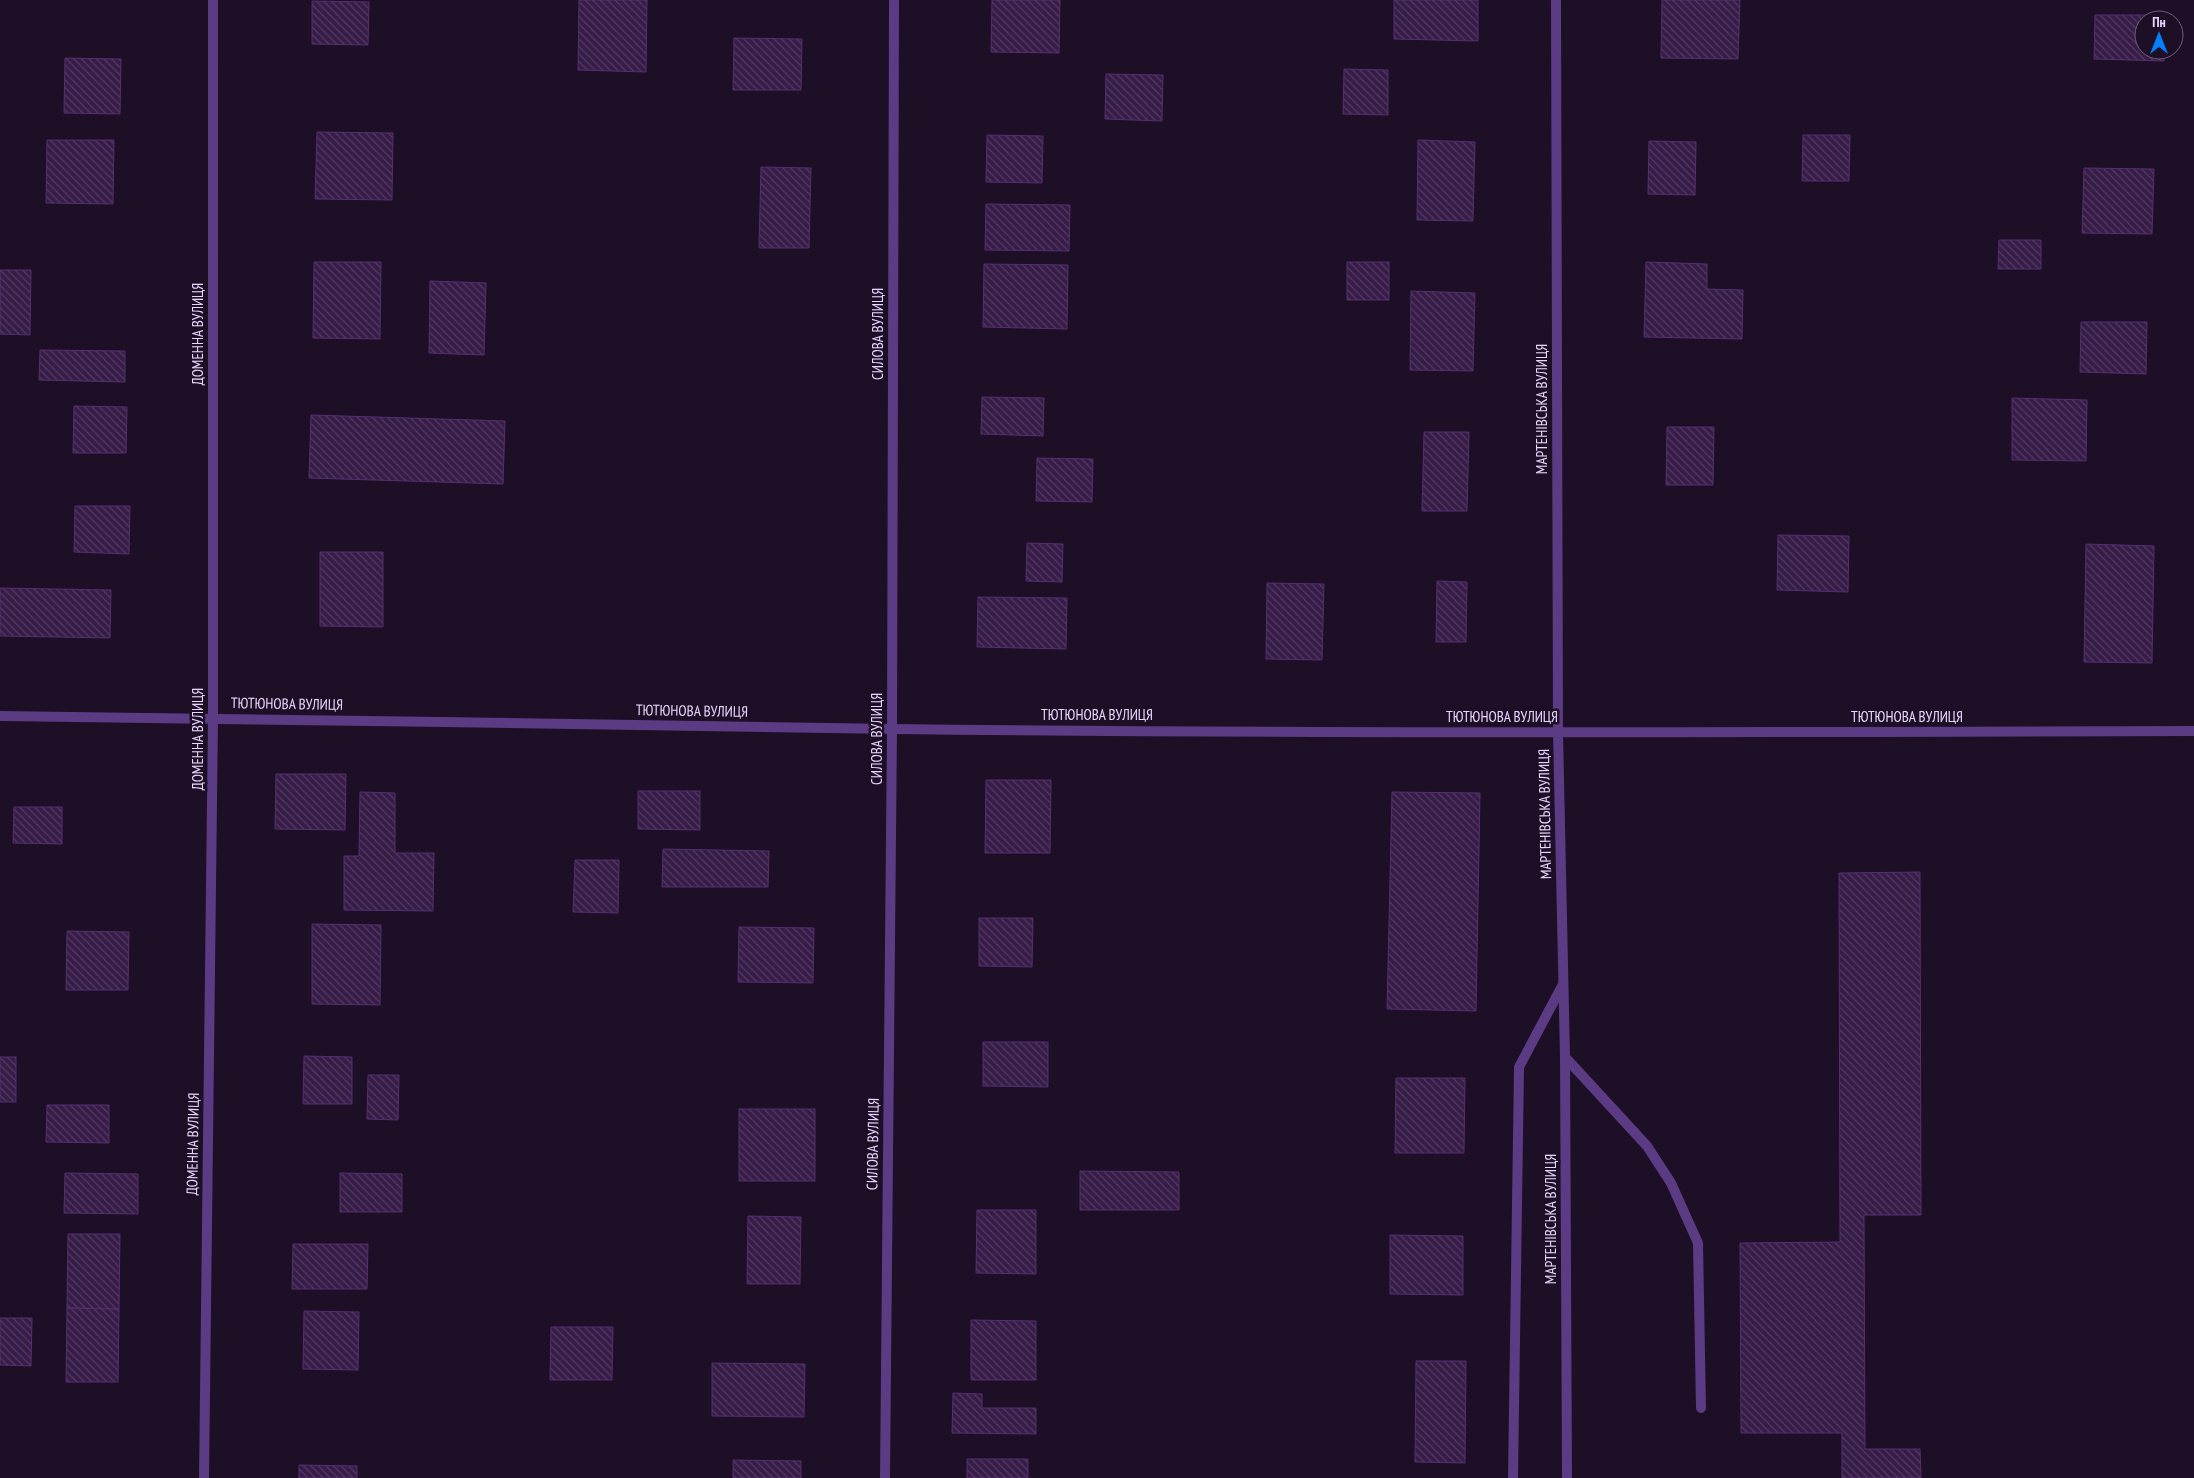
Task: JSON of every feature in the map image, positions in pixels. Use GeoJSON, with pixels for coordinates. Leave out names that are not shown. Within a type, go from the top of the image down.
{"type":"FeatureCollection","features":[{"type":"Feature","properties":{"kind":"street","name":"ДОМЕННА ВУЛИЦЯ"},"geometry":{"type":"LineString","coordinates":[[204,1478],[214,717],[213,0]]}},
{"type":"Feature","properties":{"kind":"street","name":"СИЛОВА ВУЛИЦЯ"},"geometry":{"type":"LineString","coordinates":[[885,1478],[892,729],[894,0]]}},
{"type":"Feature","properties":{"kind":"street","name":"МАРТЕНІВСЬКА ВУЛИЦЯ"},"geometry":{"type":"LineString","coordinates":[[1556,0],[1558,732],[1565,1057],[1567,1478]]}},
{"type":"Feature","properties":{"kind":"street","name":"ТЮТЮНОВА ВУЛИЦЯ"},"geometry":{"type":"LineString","coordinates":[[0,716],[214,717],[892,729],[2194,732]]}},
{"type":"Feature","properties":{"kind":"street"},"geometry":{"type":"LineString","coordinates":[[1513,1478],[1519,1067],[1562,986]]}},
{"type":"Feature","properties":{"kind":"street"},"geometry":{"type":"LineString","coordinates":[[1565,1057],[1647,1146],[1671,1183],[1698,1243],[1701,1408]]}},
{"type":"Feature","properties":{"kind":"building"},"geometry":{"type":"Polygon","coordinates":[[[579,0],[647,0],[646,72],[578,70],[579,0]]]}},
{"type":"Feature","properties":{"kind":"building"},"geometry":{"type":"Polygon","coordinates":[[[992,0],[1060,0],[1059,53],[991,52],[992,0]]]}},
{"type":"Feature","properties":{"kind":"building"},"geometry":{"type":"Polygon","coordinates":[[[1394,0],[1478,0],[1478,41],[1394,39],[1394,0]]]}},
{"type":"Feature","properties":{"kind":"building"},"geometry":{"type":"Polygon","coordinates":[[[1662,0],[1740,0],[1738,59],[1661,58],[1662,0]]]}},
{"type":"Feature","properties":{"kind":"building"},"geometry":{"type":"Polygon","coordinates":[[[312,1],[369,2],[368,45],[312,44],[312,1]]]}},
{"type":"Feature","properties":{"kind":"building"},"geometry":{"type":"Polygon","coordinates":[[[2095,15],[2134,15],[2134,60],[2164,61],[2094,59],[2095,15]]]}},
{"type":"Feature","properties":{"kind":"building"},"geometry":{"type":"Polygon","coordinates":[[[734,38],[802,39],[801,90],[733,90],[734,38]]]}},
{"type":"Feature","properties":{"kind":"building"},"geometry":{"type":"Polygon","coordinates":[[[65,58],[121,59],[120,114],[64,113],[65,58]]]}},
{"type":"Feature","properties":{"kind":"building"},"geometry":{"type":"Polygon","coordinates":[[[1344,69],[1388,70],[1388,115],[1343,114],[1344,69]]]}},
{"type":"Feature","properties":{"kind":"building"},"geometry":{"type":"Polygon","coordinates":[[[1106,74],[1163,75],[1162,121],[1105,119],[1106,74]]]}},
{"type":"Feature","properties":{"kind":"building"},"geometry":{"type":"Polygon","coordinates":[[[317,132],[393,133],[392,200],[315,199],[317,132]]]}},
{"type":"Feature","properties":{"kind":"building"},"geometry":{"type":"Polygon","coordinates":[[[987,135],[1043,136],[1042,183],[986,182],[987,135]]]}},
{"type":"Feature","properties":{"kind":"building"},"geometry":{"type":"Polygon","coordinates":[[[1803,135],[1850,135],[1849,181],[1802,181],[1803,135]]]}},
{"type":"Feature","properties":{"kind":"building"},"geometry":{"type":"Polygon","coordinates":[[[47,140],[114,140],[113,204],[46,203],[47,140]]]}},
{"type":"Feature","properties":{"kind":"building"},"geometry":{"type":"Polygon","coordinates":[[[1418,140],[1475,142],[1473,221],[1417,220],[1418,140]]]}},
{"type":"Feature","properties":{"kind":"building"},"geometry":{"type":"Polygon","coordinates":[[[1649,141],[1696,142],[1695,195],[1648,194],[1649,141]]]}},
{"type":"Feature","properties":{"kind":"building"},"geometry":{"type":"Polygon","coordinates":[[[761,167],[811,168],[809,248],[759,248],[761,167]]]}},
{"type":"Feature","properties":{"kind":"building"},"geometry":{"type":"Polygon","coordinates":[[[2084,168],[2154,169],[2152,234],[2082,233],[2084,168]]]}},
{"type":"Feature","properties":{"kind":"building"},"geometry":{"type":"Polygon","coordinates":[[[986,204],[1070,205],[1069,251],[985,250],[986,204]]]}},
{"type":"Feature","properties":{"kind":"building"},"geometry":{"type":"Polygon","coordinates":[[[1999,240],[2041,240],[2041,269],[1998,269],[1999,240]]]}},
{"type":"Feature","properties":{"kind":"building"},"geometry":{"type":"Polygon","coordinates":[[[314,262],[381,262],[380,339],[313,338],[314,262]]]}},
{"type":"Feature","properties":{"kind":"building"},"geometry":{"type":"Polygon","coordinates":[[[1347,262],[1389,262],[1389,300],[1347,300],[1347,262]]]}},
{"type":"Feature","properties":{"kind":"building"},"geometry":{"type":"Polygon","coordinates":[[[1646,262],[1707,264],[1707,289],[1743,290],[1742,339],[1644,337],[1646,262]]]}},
{"type":"Feature","properties":{"kind":"building"},"geometry":{"type":"Polygon","coordinates":[[[984,264],[1068,265],[1067,329],[983,327],[984,264]]]}},
{"type":"Feature","properties":{"kind":"building"},"geometry":{"type":"Polygon","coordinates":[[[0,270],[31,270],[30,335],[0,334],[0,270]]]}},
{"type":"Feature","properties":{"kind":"building"},"geometry":{"type":"Polygon","coordinates":[[[430,281],[486,283],[484,355],[429,353],[430,281]]]}},
{"type":"Feature","properties":{"kind":"building"},"geometry":{"type":"Polygon","coordinates":[[[1411,291],[1475,293],[1473,371],[1410,370],[1411,291]]]}},
{"type":"Feature","properties":{"kind":"building"},"geometry":{"type":"Polygon","coordinates":[[[2081,322],[2147,322],[2146,374],[2080,372],[2081,322]]]}},
{"type":"Feature","properties":{"kind":"building"},"geometry":{"type":"Polygon","coordinates":[[[40,350],[125,351],[125,382],[39,380],[40,350]]]}},
{"type":"Feature","properties":{"kind":"building"},"geometry":{"type":"Polygon","coordinates":[[[982,397],[1044,398],[1043,436],[981,434],[982,397]]]}},
{"type":"Feature","properties":{"kind":"building"},"geometry":{"type":"Polygon","coordinates":[[[2012,398],[2087,400],[2086,461],[2012,460],[2012,398]]]}},
{"type":"Feature","properties":{"kind":"building"},"geometry":{"type":"Polygon","coordinates":[[[74,406],[127,407],[126,453],[73,453],[74,406]]]}},
{"type":"Feature","properties":{"kind":"building"},"geometry":{"type":"Polygon","coordinates":[[[311,415],[505,421],[503,484],[309,478],[311,415]]]}},
{"type":"Feature","properties":{"kind":"building"},"geometry":{"type":"Polygon","coordinates":[[[1667,427],[1714,427],[1713,485],[1666,485],[1667,427]]]}},
{"type":"Feature","properties":{"kind":"building"},"geometry":{"type":"Polygon","coordinates":[[[1424,432],[1469,432],[1467,511],[1422,511],[1424,432]]]}},
{"type":"Feature","properties":{"kind":"building"},"geometry":{"type":"Polygon","coordinates":[[[1037,458],[1093,459],[1092,502],[1036,501],[1037,458]]]}},
{"type":"Feature","properties":{"kind":"building"},"geometry":{"type":"Polygon","coordinates":[[[75,506],[130,506],[129,554],[74,552],[75,506]]]}},
{"type":"Feature","properties":{"kind":"building"},"geometry":{"type":"Polygon","coordinates":[[[1778,535],[1849,536],[1848,592],[1777,590],[1778,535]]]}},
{"type":"Feature","properties":{"kind":"building"},"geometry":{"type":"Polygon","coordinates":[[[1027,543],[1063,544],[1062,582],[1026,581],[1027,543]]]}},
{"type":"Feature","properties":{"kind":"building"},"geometry":{"type":"Polygon","coordinates":[[[2086,544],[2154,546],[2152,663],[2084,662],[2086,544]]]}},
{"type":"Feature","properties":{"kind":"building"},"geometry":{"type":"Polygon","coordinates":[[[320,552],[383,552],[383,627],[320,626],[320,552]]]}},
{"type":"Feature","properties":{"kind":"building"},"geometry":{"type":"Polygon","coordinates":[[[1437,581],[1467,582],[1466,642],[1436,642],[1437,581]]]}},
{"type":"Feature","properties":{"kind":"building"},"geometry":{"type":"Polygon","coordinates":[[[1267,583],[1324,584],[1322,660],[1266,659],[1267,583]]]}},
{"type":"Feature","properties":{"kind":"building"},"geometry":{"type":"Polygon","coordinates":[[[0,588],[111,590],[110,638],[0,636],[0,588]]]}},
{"type":"Feature","properties":{"kind":"building"},"geometry":{"type":"Polygon","coordinates":[[[978,597],[1067,598],[1066,649],[977,647],[978,597]]]}},
{"type":"Feature","properties":{"kind":"building"},"geometry":{"type":"Polygon","coordinates":[[[276,774],[346,774],[345,830],[275,829],[276,774]]]}},
{"type":"Feature","properties":{"kind":"building"},"geometry":{"type":"Polygon","coordinates":[[[986,780],[1051,780],[1050,853],[985,853],[986,780]]]}},
{"type":"Feature","properties":{"kind":"building"},"geometry":{"type":"Polygon","coordinates":[[[638,791],[700,791],[700,830],[638,829],[638,791]]]}},
{"type":"Feature","properties":{"kind":"building"},"geometry":{"type":"Polygon","coordinates":[[[360,792],[395,793],[395,853],[434,853],[433,911],[344,910],[344,856],[359,856],[360,792]]]}},
{"type":"Feature","properties":{"kind":"building"},"geometry":{"type":"Polygon","coordinates":[[[1392,792],[1480,793],[1476,1011],[1387,1009],[1392,792]]]}},
{"type":"Feature","properties":{"kind":"building"},"geometry":{"type":"Polygon","coordinates":[[[14,807],[62,807],[62,844],[13,843],[14,807]]]}},
{"type":"Feature","properties":{"kind":"building"},"geometry":{"type":"Polygon","coordinates":[[[663,849],[769,851],[768,887],[662,887],[663,849]]]}},
{"type":"Feature","properties":{"kind":"building"},"geometry":{"type":"Polygon","coordinates":[[[575,860],[619,860],[618,913],[573,912],[575,860]]]}},
{"type":"Feature","properties":{"kind":"building"},"geometry":{"type":"Polygon","coordinates":[[[1920,872],[1921,1215],[1864,1215],[1865,1449],[1920,1449],[1921,1478],[1842,1478],[1842,1433],[1741,1433],[1740,1243],[1840,1242],[1839,873],[1920,872]]]}},
{"type":"Feature","properties":{"kind":"building"},"geometry":{"type":"Polygon","coordinates":[[[979,918],[1033,918],[1032,967],[979,966],[979,918]]]}},
{"type":"Feature","properties":{"kind":"building"},"geometry":{"type":"Polygon","coordinates":[[[312,924],[381,925],[380,1005],[312,1004],[312,924]]]}},
{"type":"Feature","properties":{"kind":"building"},"geometry":{"type":"Polygon","coordinates":[[[739,927],[814,928],[813,983],[738,982],[739,927]]]}},
{"type":"Feature","properties":{"kind":"building"},"geometry":{"type":"Polygon","coordinates":[[[67,931],[129,932],[128,990],[66,990],[67,931]]]}},
{"type":"Feature","properties":{"kind":"building"},"geometry":{"type":"Polygon","coordinates":[[[983,1042],[1048,1042],[1048,1087],[983,1086],[983,1042]]]}},
{"type":"Feature","properties":{"kind":"building"},"geometry":{"type":"Polygon","coordinates":[[[304,1056],[352,1057],[352,1104],[303,1104],[304,1056]]]}},
{"type":"Feature","properties":{"kind":"building"},"geometry":{"type":"Polygon","coordinates":[[[0,1057],[16,1057],[16,1102],[0,1102],[0,1057]]]}},
{"type":"Feature","properties":{"kind":"building"},"geometry":{"type":"Polygon","coordinates":[[[368,1075],[399,1075],[398,1120],[367,1119],[368,1075]]]}},
{"type":"Feature","properties":{"kind":"building"},"geometry":{"type":"Polygon","coordinates":[[[1396,1078],[1465,1078],[1464,1153],[1395,1153],[1396,1078]]]}},
{"type":"Feature","properties":{"kind":"building"},"geometry":{"type":"Polygon","coordinates":[[[47,1105],[109,1105],[109,1143],[46,1142],[47,1105]]]}},
{"type":"Feature","properties":{"kind":"building"},"geometry":{"type":"Polygon","coordinates":[[[739,1109],[815,1109],[815,1181],[739,1181],[739,1109]]]}},
{"type":"Feature","properties":{"kind":"building"},"geometry":{"type":"Polygon","coordinates":[[[1080,1171],[1179,1172],[1179,1210],[1080,1210],[1080,1171]]]}},
{"type":"Feature","properties":{"kind":"building"},"geometry":{"type":"Polygon","coordinates":[[[65,1173],[138,1174],[138,1214],[64,1213],[65,1173]]]}},
{"type":"Feature","properties":{"kind":"building"},"geometry":{"type":"Polygon","coordinates":[[[340,1173],[402,1174],[402,1212],[340,1212],[340,1173]]]}},
{"type":"Feature","properties":{"kind":"building"},"geometry":{"type":"Polygon","coordinates":[[[977,1210],[1036,1210],[1036,1274],[976,1273],[977,1210]]]}},
{"type":"Feature","properties":{"kind":"building"},"geometry":{"type":"Polygon","coordinates":[[[748,1216],[801,1217],[800,1284],[747,1284],[748,1216]]]}},
{"type":"Feature","properties":{"kind":"building"},"geometry":{"type":"Polygon","coordinates":[[[68,1234],[120,1234],[119,1309],[67,1308],[68,1234]]]}},
{"type":"Feature","properties":{"kind":"building"},"geometry":{"type":"Polygon","coordinates":[[[1390,1235],[1463,1236],[1463,1295],[1390,1294],[1390,1235]]]}},
{"type":"Feature","properties":{"kind":"building"},"geometry":{"type":"Polygon","coordinates":[[[293,1244],[368,1244],[367,1289],[292,1289],[293,1244]]]}},
{"type":"Feature","properties":{"kind":"building"},"geometry":{"type":"Polygon","coordinates":[[[67,1308],[119,1309],[118,1382],[66,1382],[67,1308]]]}},
{"type":"Feature","properties":{"kind":"building"},"geometry":{"type":"Polygon","coordinates":[[[304,1311],[359,1312],[358,1370],[303,1369],[304,1311]]]}},
{"type":"Feature","properties":{"kind":"building"},"geometry":{"type":"Polygon","coordinates":[[[0,1318],[32,1318],[31,1366],[0,1365],[0,1318]]]}},
{"type":"Feature","properties":{"kind":"building"},"geometry":{"type":"Polygon","coordinates":[[[971,1320],[1036,1321],[1036,1380],[971,1380],[971,1320]]]}},
{"type":"Feature","properties":{"kind":"building"},"geometry":{"type":"Polygon","coordinates":[[[551,1327],[613,1327],[612,1380],[550,1380],[551,1327]]]}},
{"type":"Feature","properties":{"kind":"building"},"geometry":{"type":"Polygon","coordinates":[[[1416,1361],[1466,1361],[1465,1463],[1415,1462],[1416,1361]]]}},
{"type":"Feature","properties":{"kind":"building"},"geometry":{"type":"Polygon","coordinates":[[[712,1363],[805,1364],[804,1417],[712,1416],[712,1363]]]}},
{"type":"Feature","properties":{"kind":"building"},"geometry":{"type":"Polygon","coordinates":[[[953,1393],[982,1394],[982,1408],[1036,1408],[1036,1434],[952,1433],[953,1393]]]}},
{"type":"Feature","properties":{"kind":"building"},"geometry":{"type":"Polygon","coordinates":[[[967,1459],[1028,1459],[1028,1478],[967,1478],[967,1459]]]}},
{"type":"Feature","properties":{"kind":"building"},"geometry":{"type":"Polygon","coordinates":[[[733,1460],[801,1461],[801,1478],[733,1478],[733,1460]]]}},
{"type":"Feature","properties":{"kind":"building"},"geometry":{"type":"Polygon","coordinates":[[[299,1465],[357,1466],[357,1478],[299,1478],[299,1465]]]}}]}
